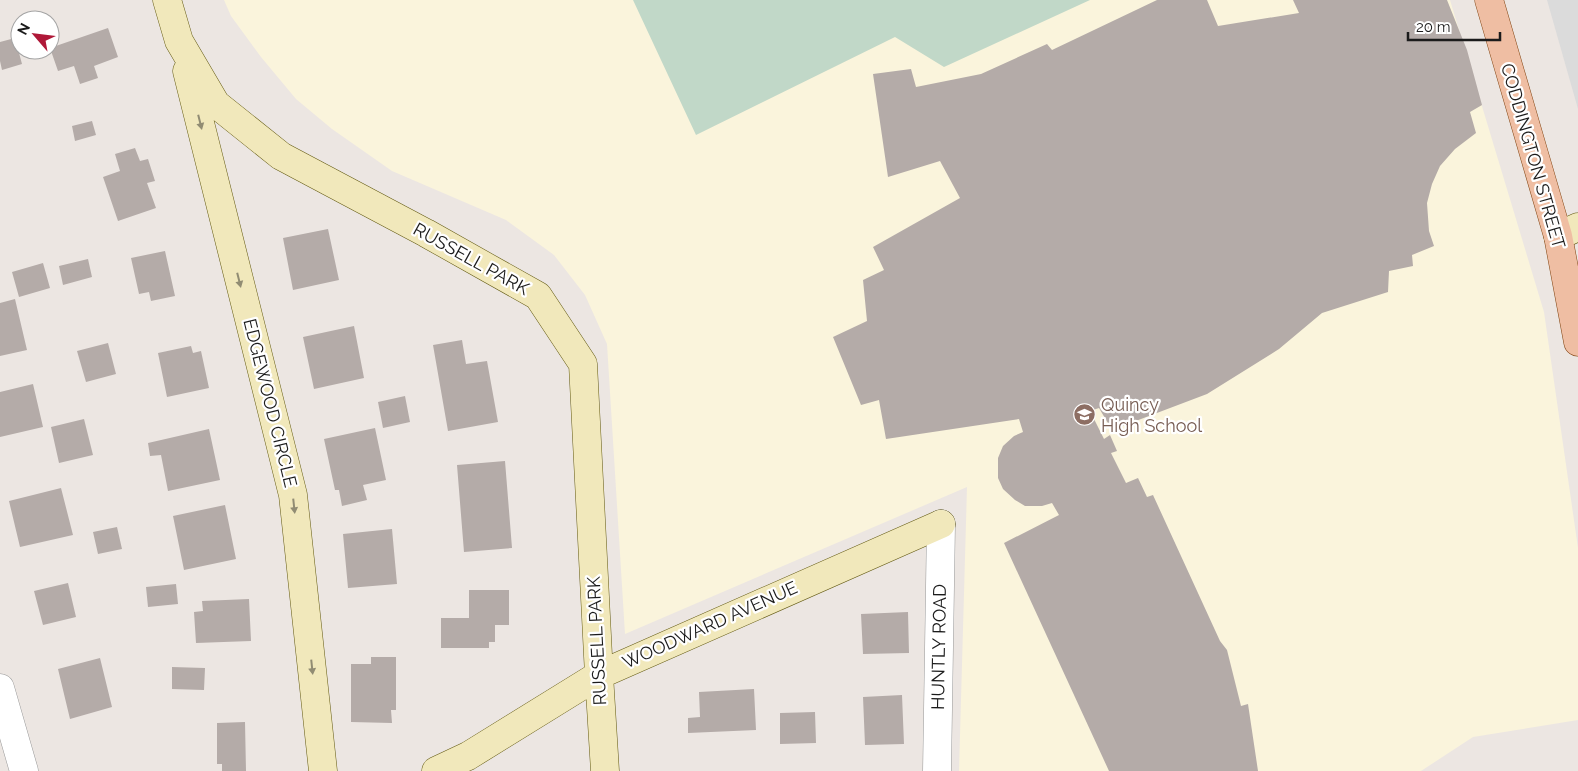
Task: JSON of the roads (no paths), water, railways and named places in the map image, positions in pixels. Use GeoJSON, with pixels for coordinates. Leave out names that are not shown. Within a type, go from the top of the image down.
{"type":"FeatureCollection","features":[{"type":"Feature","properties":{"kind":"main road","name":"CODDINGTON STREET"},"geometry":{"type":"LineString","coordinates":[[1489,0],[1568,232],[1578,342]]}},
{"type":"Feature","properties":{"kind":"street","name":"RUSSELL PARK"},"geometry":{"type":"LineString","coordinates":[[167,0],[179,41],[216,104],[281,156],[426,233],[538,296],[583,364],[599,674],[606,771]]}},
{"type":"Feature","properties":{"kind":"street","name":"EDGEWOOD CIRCLE"},"geometry":{"type":"LineString","coordinates":[[179,41],[293,495],[323,771]]}},
{"type":"Feature","properties":{"kind":"street","name":"WOODWARD AVENUE"},"geometry":{"type":"LineString","coordinates":[[436,771],[468,756],[599,674],[941,524]]}},
{"type":"Feature","properties":{"kind":"street","name":"HUNTLY ROAD"},"geometry":{"type":"LineString","coordinates":[[937,771],[941,524]]}},
{"type":"Feature","properties":{"kind":"street"},"geometry":{"type":"LineString","coordinates":[[0,688],[24,771]]}},
{"type":"Feature","properties":{"kind":"place","name":"Quincy High School"},"geometry":{"type":"Point","coordinates":[1085,415]}}]}
